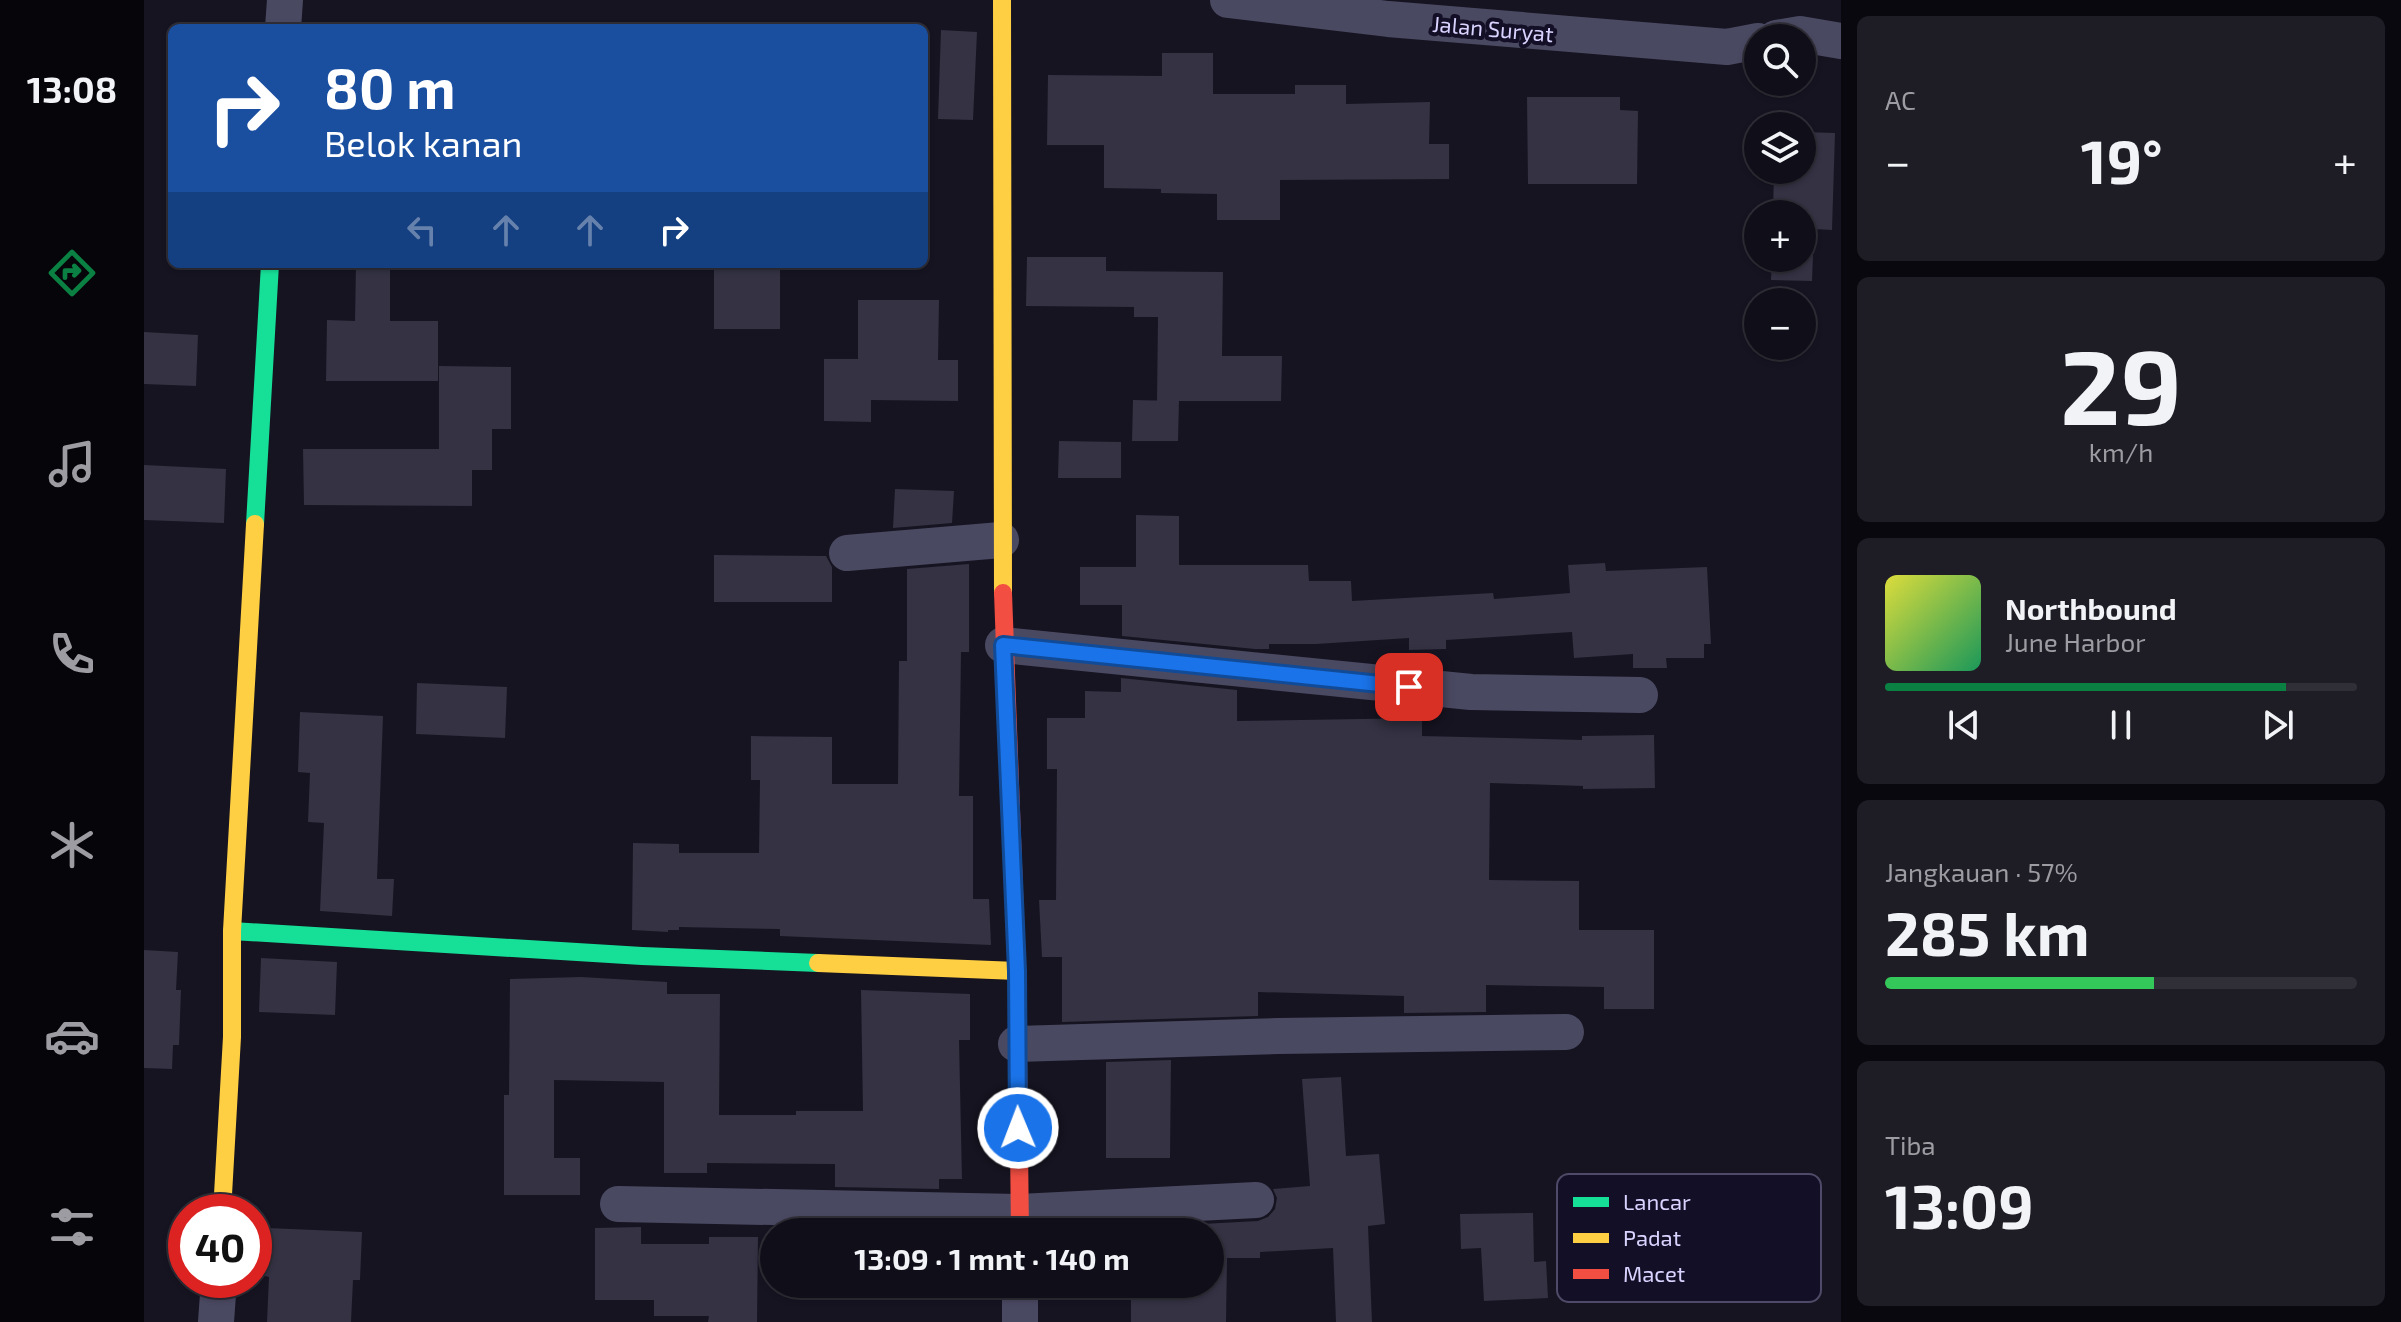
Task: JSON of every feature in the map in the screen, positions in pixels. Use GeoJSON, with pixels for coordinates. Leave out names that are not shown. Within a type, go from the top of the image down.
{"type":"FeatureCollection","features":[{"type":"Feature","properties":{"kind":"street"},"geometry":{"type":"LineString","coordinates":[[283,24],[285,0]]}},
{"type":"Feature","properties":{"kind":"street"},"geometry":{"type":"LineString","coordinates":[[1002,0],[1001,540],[1017,971],[1020,1218]]}},
{"type":"Feature","properties":{"kind":"street","name":"Jalan Suryat"},"geometry":{"type":"LineString","coordinates":[[1228,0],[1388,19],[1743,44]]}},
{"type":"Feature","properties":{"kind":"street"},"geometry":{"type":"LineString","coordinates":[[1816,39],[1841,41]]}},
{"type":"Feature","properties":{"kind":"street"},"geometry":{"type":"LineString","coordinates":[[223,1194],[232,1037],[232,931],[270,268]]}},
{"type":"Feature","properties":{"kind":"street"},"geometry":{"type":"LineString","coordinates":[[847,553],[1001,540]]}},
{"type":"Feature","properties":{"kind":"street"},"geometry":{"type":"LineString","coordinates":[[1003,645],[1471,692],[1640,695]]}},
{"type":"Feature","properties":{"kind":"street"},"geometry":{"type":"LineString","coordinates":[[232,931],[642,956],[1017,971]]}},
{"type":"Feature","properties":{"kind":"street"},"geometry":{"type":"LineString","coordinates":[[1016,1044],[1566,1032]]}},
{"type":"Feature","properties":{"kind":"street"},"geometry":{"type":"LineString","coordinates":[[1063,1218],[1256,1200]]}},
{"type":"Feature","properties":{"kind":"street"},"geometry":{"type":"LineString","coordinates":[[618,1204],[931,1218]]}},
{"type":"Feature","properties":{"kind":"street"},"geometry":{"type":"LineString","coordinates":[[216,1322],[218,1298]]}},
{"type":"Feature","properties":{"kind":"street"},"geometry":{"type":"LineString","coordinates":[[1020,1298],[1020,1322]]}},
{"type":"Feature","properties":{"kind":"building"},"geometry":{"type":"Polygon","coordinates":[[[941,30],[977,32],[973,120],[938,119],[941,30]]]}},
{"type":"Feature","properties":{"kind":"building"},"geometry":{"type":"Polygon","coordinates":[[[1162,53],[1213,53],[1213,94],[1295,94],[1295,85],[1346,85],[1346,104],[1430,102],[1429,144],[1449,144],[1449,179],[1280,180],[1280,220],[1217,220],[1217,194],[1104,188],[1104,145],[1047,145],[1048,75],[1162,76],[1162,53]]]}},
{"type":"Feature","properties":{"kind":"building"},"geometry":{"type":"Polygon","coordinates":[[[1527,97],[1620,97],[1620,110],[1638,111],[1637,184],[1528,184],[1527,97]]]}},
{"type":"Feature","properties":{"kind":"building"},"geometry":{"type":"Polygon","coordinates":[[[1816,132],[1835,133],[1832,230],[1816,229],[1816,200],[1773,200],[1774,184],[1816,184],[1816,132]]]}},
{"type":"Feature","properties":{"kind":"building"},"geometry":{"type":"Polygon","coordinates":[[[1027,257],[1106,257],[1106,271],[1223,272],[1222,356],[1282,356],[1281,401],[1157,401],[1158,317],[1134,317],[1134,307],[1026,306],[1027,257]]]}},
{"type":"Feature","properties":{"kind":"building"},"geometry":{"type":"Polygon","coordinates":[[[356,268],[390,268],[390,321],[438,321],[438,381],[326,381],[327,320],[355,321],[356,268]]]}},
{"type":"Feature","properties":{"kind":"building"},"geometry":{"type":"Polygon","coordinates":[[[714,268],[780,268],[780,329],[714,329],[714,268]]]}},
{"type":"Feature","properties":{"kind":"building"},"geometry":{"type":"Polygon","coordinates":[[[1771,272],[1812,272],[1812,281],[1771,280],[1771,272]]]}},
{"type":"Feature","properties":{"kind":"building"},"geometry":{"type":"Polygon","coordinates":[[[858,300],[939,300],[938,360],[958,360],[958,401],[871,400],[871,422],[824,421],[824,359],[858,359],[858,300]]]}},
{"type":"Feature","properties":{"kind":"building"},"geometry":{"type":"Polygon","coordinates":[[[144,332],[198,335],[196,386],[144,384],[144,332]]]}},
{"type":"Feature","properties":{"kind":"building"},"geometry":{"type":"Polygon","coordinates":[[[439,366],[511,367],[511,429],[492,429],[492,470],[472,470],[472,506],[304,505],[303,449],[439,449],[439,366]]]}},
{"type":"Feature","properties":{"kind":"building"},"geometry":{"type":"Polygon","coordinates":[[[1133,400],[1179,401],[1178,441],[1132,441],[1133,400]]]}},
{"type":"Feature","properties":{"kind":"building"},"geometry":{"type":"Polygon","coordinates":[[[1059,441],[1121,442],[1121,478],[1058,478],[1059,441]]]}},
{"type":"Feature","properties":{"kind":"building"},"geometry":{"type":"Polygon","coordinates":[[[144,465],[226,469],[224,523],[144,520],[144,465]]]}},
{"type":"Feature","properties":{"kind":"building"},"geometry":{"type":"Polygon","coordinates":[[[895,489],[954,491],[952,523],[893,528],[895,489]]]}},
{"type":"Feature","properties":{"kind":"building"},"geometry":{"type":"Polygon","coordinates":[[[1136,515],[1179,516],[1179,565],[1308,565],[1309,581],[1351,581],[1352,601],[1493,593],[1494,599],[1570,593],[1568,565],[1605,563],[1606,571],[1707,567],[1711,644],[1704,644],[1704,658],[1666,658],[1667,668],[1633,668],[1633,654],[1574,658],[1572,632],[1446,640],[1446,649],[1409,650],[1409,638],[1269,644],[1269,649],[1255,649],[1122,636],[1122,605],[1080,605],[1080,567],[1136,567],[1136,515]]]}},
{"type":"Feature","properties":{"kind":"building"},"geometry":{"type":"Polygon","coordinates":[[[714,555],[826,556],[832,567],[832,602],[714,602],[714,555]]]}},
{"type":"Feature","properties":{"kind":"building"},"geometry":{"type":"Polygon","coordinates":[[[969,564],[969,652],[961,652],[959,796],[973,796],[973,899],[989,899],[991,945],[780,936],[780,929],[679,927],[679,930],[668,932],[632,930],[633,843],[679,844],[679,853],[759,853],[760,780],[751,780],[751,736],[832,737],[832,784],[898,784],[899,661],[907,661],[907,569],[969,564]]]}},
{"type":"Feature","properties":{"kind":"building"},"geometry":{"type":"Polygon","coordinates":[[[1121,678],[1237,690],[1237,721],[1422,718],[1422,736],[1582,740],[1582,736],[1654,735],[1655,788],[1583,789],[1583,786],[1490,783],[1489,880],[1579,881],[1579,930],[1654,930],[1654,1009],[1604,1009],[1604,987],[1486,985],[1486,1012],[1404,1013],[1404,996],[1258,992],[1258,1016],[1062,1022],[1062,957],[1042,957],[1039,900],[1056,900],[1057,769],[1047,769],[1047,718],[1085,718],[1085,691],[1121,692],[1121,678]]]}},
{"type":"Feature","properties":{"kind":"building"},"geometry":{"type":"Polygon","coordinates":[[[417,683],[507,687],[505,738],[416,734],[417,683]]]}},
{"type":"Feature","properties":{"kind":"building"},"geometry":{"type":"Polygon","coordinates":[[[300,712],[383,716],[377,879],[394,879],[392,916],[320,911],[324,823],[308,822],[310,773],[298,772],[300,712]]]}},
{"type":"Feature","properties":{"kind":"building"},"geometry":{"type":"Polygon","coordinates":[[[144,950],[178,952],[176,990],[181,990],[179,1045],[173,1045],[172,1069],[144,1068],[144,950]]]}},
{"type":"Feature","properties":{"kind":"building"},"geometry":{"type":"Polygon","coordinates":[[[261,958],[337,962],[335,1015],[259,1012],[261,958]]]}},
{"type":"Feature","properties":{"kind":"building"},"geometry":{"type":"Polygon","coordinates":[[[581,977],[667,982],[667,994],[720,994],[719,1115],[863,1111],[861,990],[970,994],[970,1040],[959,1040],[962,1179],[939,1179],[939,1189],[835,1187],[835,1164],[707,1163],[707,1173],[664,1173],[664,1082],[554,1080],[554,1158],[580,1158],[580,1195],[504,1195],[504,1095],[509,1095],[510,979],[581,977]]]}},
{"type":"Feature","properties":{"kind":"building"},"geometry":{"type":"Polygon","coordinates":[[[1171,1060],[1170,1158],[1106,1158],[1106,1062],[1171,1060]]]}},
{"type":"Feature","properties":{"kind":"building"},"geometry":{"type":"Polygon","coordinates":[[[1341,1077],[1346,1156],[1379,1154],[1385,1224],[1368,1226],[1372,1322],[1336,1322],[1333,1248],[1260,1252],[1260,1258],[1227,1258],[1226,1322],[1131,1322],[1131,1298],[1224,1298],[1224,1223],[1258,1221],[1268,1217],[1275,1209],[1277,1198],[1273,1189],[1310,1186],[1302,1079],[1341,1077]]]}},
{"type":"Feature","properties":{"kind":"building"},"geometry":{"type":"Polygon","coordinates":[[[1533,1213],[1534,1262],[1546,1261],[1548,1298],[1484,1301],[1481,1248],[1461,1249],[1460,1214],[1533,1213]]]}},
{"type":"Feature","properties":{"kind":"building"},"geometry":{"type":"Polygon","coordinates":[[[641,1227],[641,1244],[709,1244],[709,1237],[758,1237],[757,1322],[708,1322],[709,1316],[654,1316],[654,1300],[595,1300],[595,1228],[641,1227]]]}},
{"type":"Feature","properties":{"kind":"building"},"geometry":{"type":"Polygon","coordinates":[[[272,1228],[362,1232],[360,1280],[353,1280],[351,1322],[267,1322],[268,1298],[272,1298],[272,1228]]]}},
{"type":"Feature","properties":{"kind":"traffic: fast"},"geometry":{"type":"LineString","coordinates":[[255,524],[270,268]]}},
{"type":"Feature","properties":{"kind":"traffic: fast"},"geometry":{"type":"LineString","coordinates":[[232,931],[642,956],[818,963]]}},
{"type":"Feature","properties":{"kind":"traffic: slow"},"geometry":{"type":"LineString","coordinates":[[1002,0],[1003,593]]}},
{"type":"Feature","properties":{"kind":"traffic: slow"},"geometry":{"type":"LineString","coordinates":[[223,1194],[232,1037],[232,931],[255,524]]}},
{"type":"Feature","properties":{"kind":"traffic: slow"},"geometry":{"type":"LineString","coordinates":[[818,963],[1017,971]]}},
{"type":"Feature","properties":{"kind":"traffic: jam"},"geometry":{"type":"LineString","coordinates":[[1003,593],[1017,971],[1020,1218]]}},
{"type":"Feature","properties":{"kind":"route"},"geometry":{"type":"LineString","coordinates":[[1018,1128],[1017,971],[1003,645],[1409,687]]}}]}
